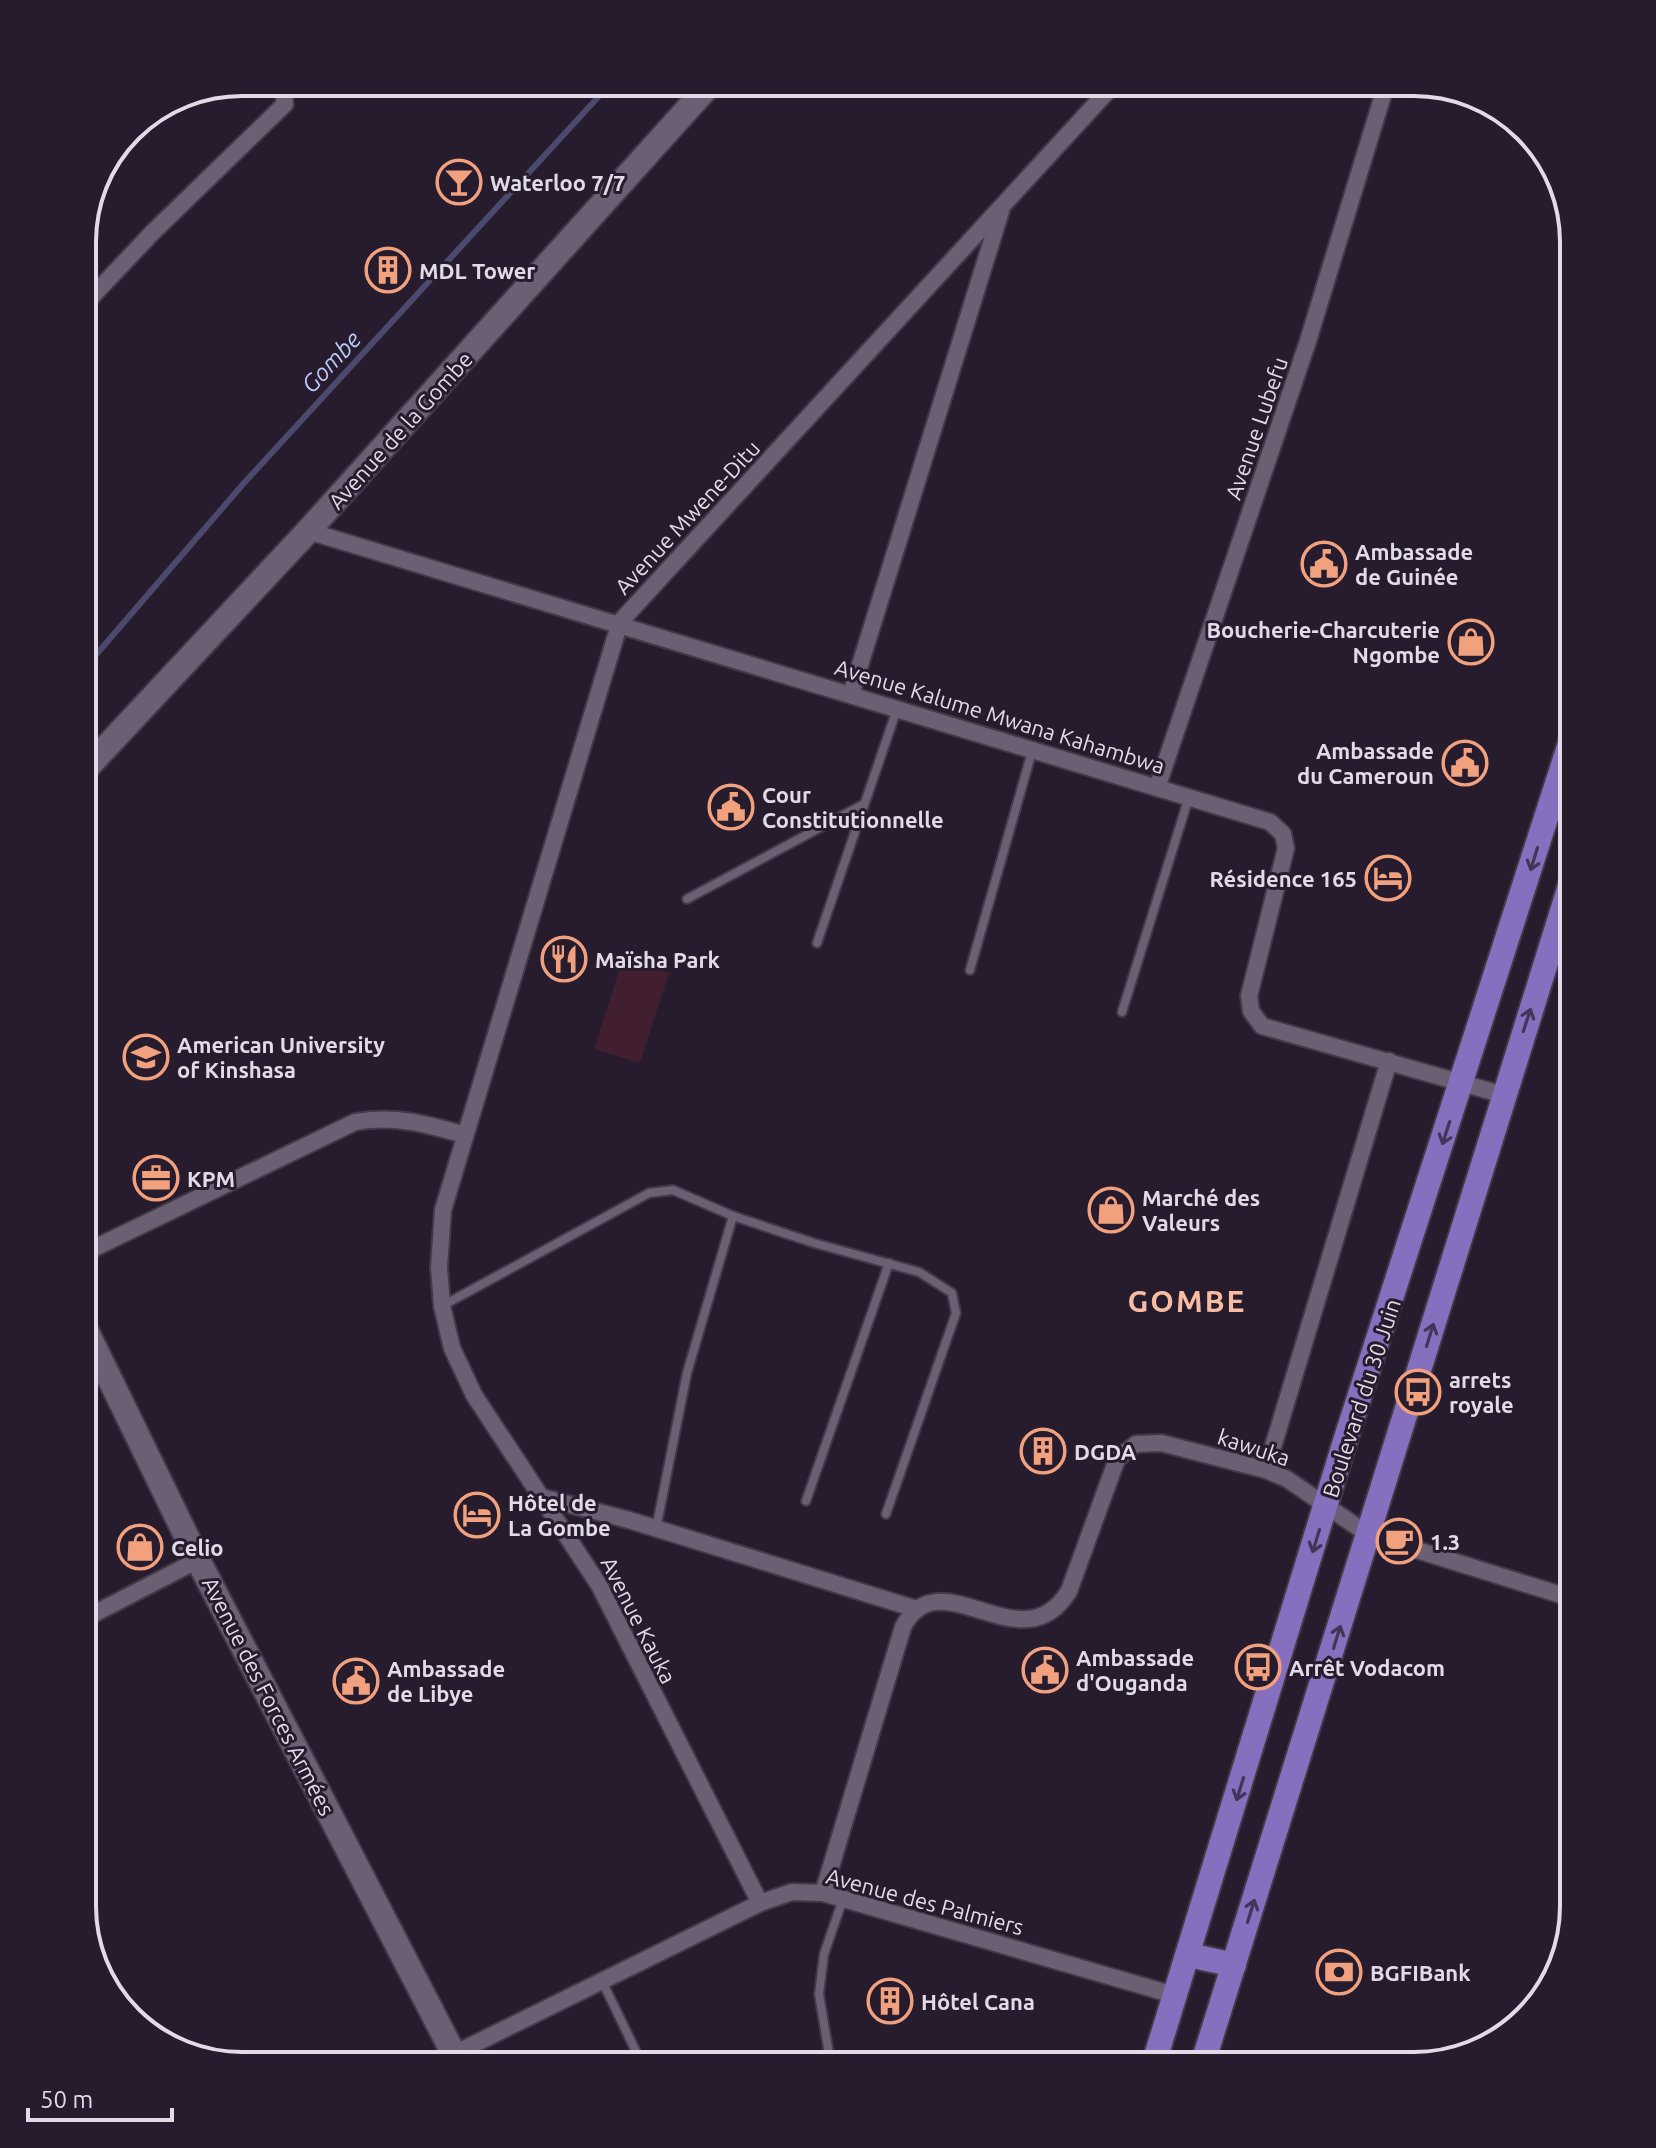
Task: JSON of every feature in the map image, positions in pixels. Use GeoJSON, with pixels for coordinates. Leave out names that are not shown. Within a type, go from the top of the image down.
{"type":"FeatureCollection","features":[{"type":"Feature","properties":{"kind":"main road","name":"Boulevard du 30 Juin"},"geometry":{"type":"LineString","coordinates":[[1157,2052],[1325,1508],[1560,775]]}},
{"type":"Feature","properties":{"kind":"main road","name":"Boulevard du 30 Juin"},"geometry":{"type":"LineString","coordinates":[[1206,2052],[1560,917]]}},
{"type":"Feature","properties":{"kind":"main road"},"geometry":{"type":"LineString","coordinates":[[1189,1955],[1234,1965]]}},
{"type":"Feature","properties":{"kind":"street"},"geometry":{"type":"LineString","coordinates":[[96,292],[152,233],[285,104],[284,96]]}},
{"type":"Feature","properties":{"kind":"street","name":"Avenue de la Gombe"},"geometry":{"type":"LineString","coordinates":[[96,758],[308,531],[699,96]]}},
{"type":"Feature","properties":{"kind":"street","name":"Avenue Mwene-Ditu"},"geometry":{"type":"LineString","coordinates":[[465,1135],[620,622],[1103,96]]}},
{"type":"Feature","properties":{"kind":"street","name":"Avenue Lubefu"},"geometry":{"type":"LineString","coordinates":[[1158,785],[1308,341],[1383,96]]}},
{"type":"Feature","properties":{"kind":"street"},"geometry":{"type":"LineString","coordinates":[[851,694],[1003,205]]}},
{"type":"Feature","properties":{"kind":"street","name":"Avenue Kalume Mwana Kahambwa"},"geometry":{"type":"LineString","coordinates":[[308,531],[1034,747],[1270,822],[1283,834],[1286,848],[1249,996],[1251,1011],[1262,1026],[1504,1095]]}},
{"type":"Feature","properties":{"kind":"street"},"geometry":{"type":"LineString","coordinates":[[1266,1470],[1389,1061]]}},
{"type":"Feature","properties":{"kind":"street"},"geometry":{"type":"LineString","coordinates":[[96,1247],[355,1122],[381,1117],[465,1135]]}},
{"type":"Feature","properties":{"kind":"street","name":"Avenue Kauka"},"geometry":{"type":"LineString","coordinates":[[465,1135],[443,1210],[439,1267],[442,1306],[452,1348],[474,1395],[599,1585],[760,1903]]}},
{"type":"Feature","properties":{"kind":"street","name":"Avenue des Forces Armées"},"geometry":{"type":"LineString","coordinates":[[96,1351],[198,1560],[453,2052]]}},
{"type":"Feature","properties":{"kind":"street","name":"kawuka"},"geometry":{"type":"LineString","coordinates":[[913,1608],[931,1600],[1021,1620],[1040,1618],[1057,1610],[1069,1591],[1117,1459],[1136,1444],[1161,1443],[1266,1470],[1287,1479],[1325,1508],[1369,1535],[1560,1595]]}},
{"type":"Feature","properties":{"kind":"street"},"geometry":{"type":"LineString","coordinates":[[541,1497],[913,1608],[903,1627],[823,1893]]}},
{"type":"Feature","properties":{"kind":"street"},"geometry":{"type":"LineString","coordinates":[[96,1613],[198,1560]]}},
{"type":"Feature","properties":{"kind":"street","name":"Avenue des Palmiers"},"geometry":{"type":"LineString","coordinates":[[472,2052],[602,1981],[760,1903],[792,1892],[823,1893],[1174,1995]]}},
{"type":"Feature","properties":{"kind":"lane"},"geometry":{"type":"LineString","coordinates":[[817,943],[897,708]]}},
{"type":"Feature","properties":{"kind":"lane"},"geometry":{"type":"LineString","coordinates":[[970,970],[1034,747]]}},
{"type":"Feature","properties":{"kind":"lane"},"geometry":{"type":"LineString","coordinates":[[1122,1012],[1189,796]]}},
{"type":"Feature","properties":{"kind":"lane"},"geometry":{"type":"LineString","coordinates":[[687,899],[864,803]]}},
{"type":"Feature","properties":{"kind":"lane"},"geometry":{"type":"LineString","coordinates":[[442,1306],[649,1193],[673,1190],[733,1216],[919,1272],[952,1293],[956,1313],[886,1514]]}},
{"type":"Feature","properties":{"kind":"lane"},"geometry":{"type":"LineString","coordinates":[[656,1529],[687,1373],[733,1216]]}},
{"type":"Feature","properties":{"kind":"lane"},"geometry":{"type":"LineString","coordinates":[[806,1501],[889,1263]]}},
{"type":"Feature","properties":{"kind":"lane"},"geometry":{"type":"LineString","coordinates":[[829,2052],[819,1994],[824,1954],[843,1899]]}},
{"type":"Feature","properties":{"kind":"lane"},"geometry":{"type":"LineString","coordinates":[[602,1981],[636,2052]]}},
{"type":"Feature","properties":{"kind":"shaded area"},"geometry":{"type":"Polygon","coordinates":[[[623,959],[669,973],[640,1063],[594,1049],[623,959]]]}},
{"type":"Feature","properties":{"kind":"waterway","name":"Gombe"},"geometry":{"type":"LineString","coordinates":[[96,655],[244,483],[599,96]]}},
{"type":"Feature","properties":{"kind":"place","name":"Waterloo 7/7"},"geometry":{"type":"Point","coordinates":[459,182]}},
{"type":"Feature","properties":{"kind":"place","name":"MDL Tower"},"geometry":{"type":"Point","coordinates":[388,270]}},
{"type":"Feature","properties":{"kind":"place","name":"Ambassade de Guinée"},"geometry":{"type":"Point","coordinates":[1324,564]}},
{"type":"Feature","properties":{"kind":"place","name":"Boucherie-Charcuterie Ngombe"},"geometry":{"type":"Point","coordinates":[1471,642]}},
{"type":"Feature","properties":{"kind":"place","name":"Ambassade du Cameroun"},"geometry":{"type":"Point","coordinates":[1465,763]}},
{"type":"Feature","properties":{"kind":"place","name":"Cour Constitutionnelle"},"geometry":{"type":"Point","coordinates":[731,807]}},
{"type":"Feature","properties":{"kind":"place","name":"Résidence 165"},"geometry":{"type":"Point","coordinates":[1388,878]}},
{"type":"Feature","properties":{"kind":"place","name":"Maïsha Park"},"geometry":{"type":"Point","coordinates":[564,959]}},
{"type":"Feature","properties":{"kind":"place","name":"American University of Kinshasa"},"geometry":{"type":"Point","coordinates":[146,1057]}},
{"type":"Feature","properties":{"kind":"place","name":"KPM"},"geometry":{"type":"Point","coordinates":[156,1178]}},
{"type":"Feature","properties":{"kind":"place","name":"Marché des Valeurs"},"geometry":{"type":"Point","coordinates":[1111,1210]}},
{"type":"Feature","properties":{"kind":"place","name":"arrets royale"},"geometry":{"type":"Point","coordinates":[1418,1392]}},
{"type":"Feature","properties":{"kind":"place","name":"DGDA"},"geometry":{"type":"Point","coordinates":[1043,1451]}},
{"type":"Feature","properties":{"kind":"place","name":"Hôtel de La Gombe"},"geometry":{"type":"Point","coordinates":[477,1515]}},
{"type":"Feature","properties":{"kind":"place","name":"1.3"},"geometry":{"type":"Point","coordinates":[1399,1541]}},
{"type":"Feature","properties":{"kind":"place","name":"Celio"},"geometry":{"type":"Point","coordinates":[140,1547]}},
{"type":"Feature","properties":{"kind":"place","name":"Arrêt Vodacom"},"geometry":{"type":"Point","coordinates":[1258,1667]}},
{"type":"Feature","properties":{"kind":"place","name":"Ambassade d'Ouganda"},"geometry":{"type":"Point","coordinates":[1045,1670]}},
{"type":"Feature","properties":{"kind":"place","name":"Ambassade de Libye"},"geometry":{"type":"Point","coordinates":[356,1681]}},
{"type":"Feature","properties":{"kind":"place","name":"BGFIBank"},"geometry":{"type":"Point","coordinates":[1339,1972]}},
{"type":"Feature","properties":{"kind":"place","name":"Hôtel Cana"},"geometry":{"type":"Point","coordinates":[890,2001]}},
{"type":"Feature","properties":{"kind":"district","name":"GOMBE"},"geometry":{"type":"Point","coordinates":[1187,1301]}}]}
